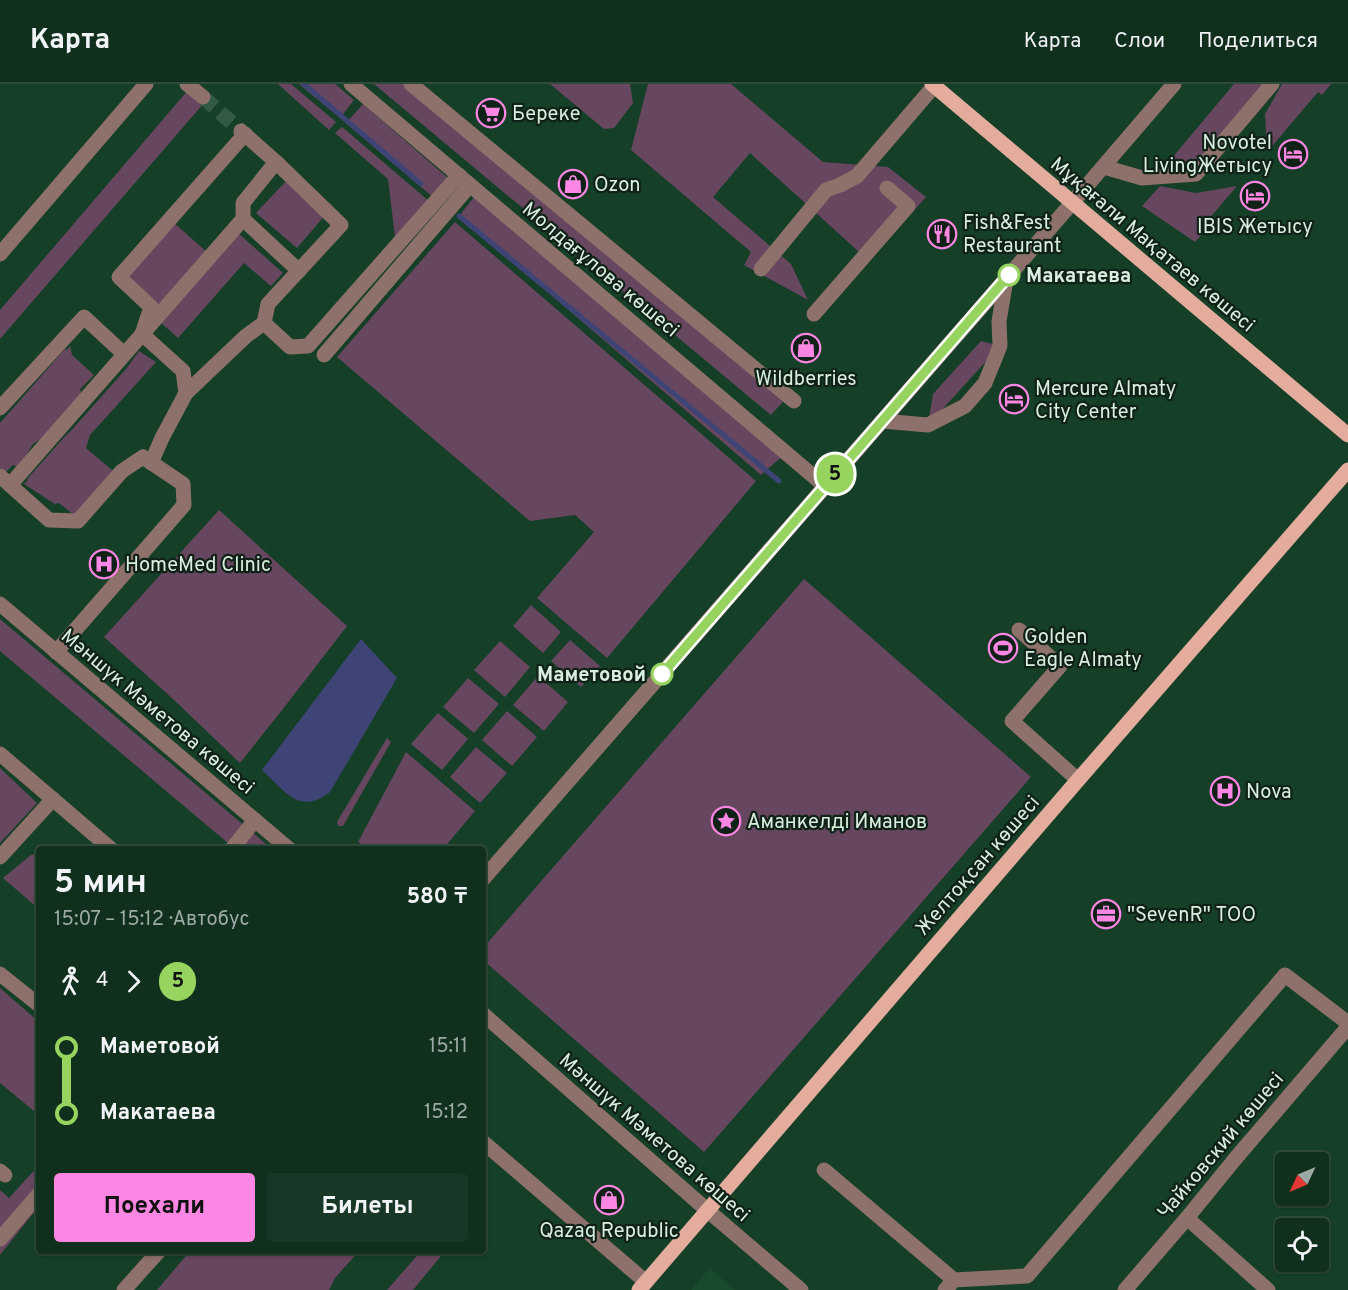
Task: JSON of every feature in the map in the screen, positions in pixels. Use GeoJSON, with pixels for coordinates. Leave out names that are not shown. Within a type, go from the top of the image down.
{"type":"FeatureCollection","features":[{"type":"Feature","properties":{"kind":"main road","name":"Мұқағали Мақатаев көшесі"},"geometry":{"type":"LineString","coordinates":[[933,85],[1348,435]]}},
{"type":"Feature","properties":{"kind":"main road","name":"Желтоқсан көшесі"},"geometry":{"type":"LineString","coordinates":[[643,1286],[1348,470]]}},
{"type":"Feature","properties":{"kind":"street"},"geometry":{"type":"LineString","coordinates":[[0,254],[146,84]]}},
{"type":"Feature","properties":{"kind":"street"},"geometry":{"type":"LineString","coordinates":[[187,84],[203,97]]}},
{"type":"Feature","properties":{"kind":"street","name":"Молдағұлова көшесі"},"geometry":{"type":"LineString","coordinates":[[351,84],[825,486]]}},
{"type":"Feature","properties":{"kind":"street"},"geometry":{"type":"LineString","coordinates":[[411,84],[794,401]]}},
{"type":"Feature","properties":{"kind":"street"},"geometry":{"type":"LineString","coordinates":[[486,876],[1174,84]]}},
{"type":"Feature","properties":{"kind":"street"},"geometry":{"type":"LineString","coordinates":[[1104,167],[1142,178],[1196,174],[1272,84]]}},
{"type":"Feature","properties":{"kind":"street"},"geometry":{"type":"LineString","coordinates":[[760,269],[826,190],[857,176],[933,85]]}},
{"type":"Feature","properties":{"kind":"street"},"geometry":{"type":"LineString","coordinates":[[142,334],[151,307],[119,277],[243,133],[341,225],[268,304],[264,323],[246,336],[186,393],[151,463]]}},
{"type":"Feature","properties":{"kind":"street"},"geometry":{"type":"LineString","coordinates":[[56,652],[184,505],[183,484],[143,457],[122,471],[78,521],[49,520],[5,480],[124,354],[243,219],[243,203],[276,162]]}},
{"type":"Feature","properties":{"kind":"street"},"geometry":{"type":"LineString","coordinates":[[264,323],[290,347],[308,346],[464,180]]}},
{"type":"Feature","properties":{"kind":"street"},"geometry":{"type":"LineString","coordinates":[[324,355],[464,180]]}},
{"type":"Feature","properties":{"kind":"street"},"geometry":{"type":"LineString","coordinates":[[814,314],[908,206],[887,188]]}},
{"type":"Feature","properties":{"kind":"street"},"geometry":{"type":"LineString","coordinates":[[243,219],[299,271]]}},
{"type":"Feature","properties":{"kind":"street"},"geometry":{"type":"LineString","coordinates":[[882,421],[928,424],[965,406],[972,398],[985,382],[1000,346],[999,321],[1006,279]]}},
{"type":"Feature","properties":{"kind":"street"},"geometry":{"type":"LineString","coordinates":[[0,408],[84,316],[124,354]]}},
{"type":"Feature","properties":{"kind":"street"},"geometry":{"type":"LineString","coordinates":[[142,334],[183,371],[186,393]]}},
{"type":"Feature","properties":{"kind":"street","name":"Мәншүк Мәметова көшесі"},"geometry":{"type":"LineString","coordinates":[[0,604],[285,846]]}},
{"type":"Feature","properties":{"kind":"street"},"geometry":{"type":"LineString","coordinates":[[1019,630],[1060,666],[1012,721],[1078,780]]}},
{"type":"Feature","properties":{"kind":"street"},"geometry":{"type":"LineString","coordinates":[[0,754],[108,846]]}},
{"type":"Feature","properties":{"kind":"street"},"geometry":{"type":"LineString","coordinates":[[0,857],[53,799]]}},
{"type":"Feature","properties":{"kind":"street"},"geometry":{"type":"LineString","coordinates":[[234,846],[255,820]]}},
{"type":"Feature","properties":{"kind":"street"},"geometry":{"type":"LineString","coordinates":[[0,974],[36,1003]]}},
{"type":"Feature","properties":{"kind":"street"},"geometry":{"type":"LineString","coordinates":[[824,1170],[949,1285],[1027,1276],[1285,975],[1348,1025]]}},
{"type":"Feature","properties":{"kind":"street","name":"Мәншүк Мәметова көшесі"},"geometry":{"type":"LineString","coordinates":[[486,1017],[801,1290]]}},
{"type":"Feature","properties":{"kind":"street","name":"Чайковский көшесі"},"geometry":{"type":"LineString","coordinates":[[1125,1290],[1348,1025]]}},
{"type":"Feature","properties":{"kind":"street"},"geometry":{"type":"LineString","coordinates":[[486,1145],[643,1286]]}},
{"type":"Feature","properties":{"kind":"street"},"geometry":{"type":"LineString","coordinates":[[0,1239],[36,1197]]}},
{"type":"Feature","properties":{"kind":"street"},"geometry":{"type":"LineString","coordinates":[[1186,1218],[1268,1290]]}},
{"type":"Feature","properties":{"kind":"street"},"geometry":{"type":"LineString","coordinates":[[124,1290],[156,1254]]}},
{"type":"Feature","properties":{"kind":"shaded area"},"geometry":{"type":"Polygon","coordinates":[[[278,84],[291,84],[336,122],[329,130],[278,84]]]}},
{"type":"Feature","properties":{"kind":"shaded area"},"geometry":{"type":"Polygon","coordinates":[[[299,84],[335,84],[354,100],[340,118],[299,84]]]}},
{"type":"Feature","properties":{"kind":"shaded area"},"geometry":{"type":"Polygon","coordinates":[[[374,84],[411,84],[788,396],[771,415],[374,84]]]}},
{"type":"Feature","properties":{"kind":"shaded area"},"geometry":{"type":"Polygon","coordinates":[[[550,84],[630,84],[633,103],[614,128],[604,129],[550,84]]]}},
{"type":"Feature","properties":{"kind":"shaded area"},"geometry":{"type":"Polygon","coordinates":[[[648,84],[731,84],[823,162],[888,167],[926,197],[869,261],[750,153],[713,197],[791,264],[808,300],[744,265],[751,252],[631,150],[648,84]]]}},
{"type":"Feature","properties":{"kind":"shaded area"},"geometry":{"type":"Polygon","coordinates":[[[1234,84],[1272,84],[1196,174],[1156,177],[1234,84]]]}},
{"type":"Feature","properties":{"kind":"shaded area"},"geometry":{"type":"Polygon","coordinates":[[[1282,84],[1331,84],[1322,95],[1318,92],[1267,152],[1265,114],[1282,84]]]}},
{"type":"Feature","properties":{"kind":"shaded area"},"geometry":{"type":"Polygon","coordinates":[[[189,89],[204,103],[0,339],[0,310],[189,89]]]}},
{"type":"Feature","properties":{"kind":"shaded area"},"geometry":{"type":"Polygon","coordinates":[[[363,104],[449,179],[434,198],[346,123],[363,104]]]}},
{"type":"Feature","properties":{"kind":"shaded area"},"geometry":{"type":"Polygon","coordinates":[[[342,127],[429,201],[395,237],[388,179],[335,133],[342,127]]]}},
{"type":"Feature","properties":{"kind":"shaded area"},"geometry":{"type":"Polygon","coordinates":[[[287,180],[326,214],[297,248],[256,213],[287,180]]]}},
{"type":"Feature","properties":{"kind":"shaded area"},"geometry":{"type":"Polygon","coordinates":[[[1160,186],[1196,193],[1237,186],[1208,220],[1212,224],[1195,242],[1142,206],[1160,186]]]}},
{"type":"Feature","properties":{"kind":"shaded area"},"geometry":{"type":"Polygon","coordinates":[[[478,192],[786,453],[761,475],[459,216],[478,192]]]}},
{"type":"Feature","properties":{"kind":"shaded area"},"geometry":{"type":"Polygon","coordinates":[[[173,222],[208,253],[162,308],[127,277],[173,222]]]}},
{"type":"Feature","properties":{"kind":"shaded area"},"geometry":{"type":"Polygon","coordinates":[[[455,222],[756,481],[607,658],[537,598],[594,532],[575,515],[530,521],[337,357],[455,222]]]}},
{"type":"Feature","properties":{"kind":"shaded area"},"geometry":{"type":"Polygon","coordinates":[[[237,232],[283,273],[271,286],[244,263],[178,338],[159,321],[237,232]]]}},
{"type":"Feature","properties":{"kind":"shaded area"},"geometry":{"type":"Polygon","coordinates":[[[981,341],[1000,346],[928,425],[933,394],[981,341]]]}},
{"type":"Feature","properties":{"kind":"shaded area"},"geometry":{"type":"Polygon","coordinates":[[[70,346],[72,355],[94,375],[80,389],[82,396],[52,431],[33,444],[19,467],[13,465],[5,473],[0,468],[0,423],[70,346]]]}},
{"type":"Feature","properties":{"kind":"shaded area"},"geometry":{"type":"Polygon","coordinates":[[[139,351],[156,362],[90,435],[86,448],[113,471],[74,515],[59,503],[55,504],[24,484],[126,369],[139,351]]]}},
{"type":"Feature","properties":{"kind":"shaded area"},"geometry":{"type":"Polygon","coordinates":[[[219,510],[347,626],[240,763],[104,637],[219,510]]]}},
{"type":"Feature","properties":{"kind":"shaded area"},"geometry":{"type":"Polygon","coordinates":[[[804,579],[1031,777],[704,1152],[486,963],[486,945],[804,579]]]}},
{"type":"Feature","properties":{"kind":"shaded area"},"geometry":{"type":"Polygon","coordinates":[[[531,605],[561,632],[543,653],[513,626],[531,605]]]}},
{"type":"Feature","properties":{"kind":"shaded area"},"geometry":{"type":"Polygon","coordinates":[[[0,619],[268,846],[231,846],[0,651],[0,619]]]}},
{"type":"Feature","properties":{"kind":"shaded area"},"geometry":{"type":"Polygon","coordinates":[[[570,640],[600,666],[581,687],[551,661],[570,640]]]}},
{"type":"Feature","properties":{"kind":"shaded area"},"geometry":{"type":"Polygon","coordinates":[[[500,641],[530,667],[505,697],[474,670],[500,641]]]}},
{"type":"Feature","properties":{"kind":"shaded area"},"geometry":{"type":"Polygon","coordinates":[[[538,676],[568,702],[544,731],[513,705],[538,676]]]}},
{"type":"Feature","properties":{"kind":"shaded area"},"geometry":{"type":"Polygon","coordinates":[[[468,678],[499,704],[474,733],[443,707],[468,678]]]}},
{"type":"Feature","properties":{"kind":"shaded area"},"geometry":{"type":"Polygon","coordinates":[[[507,711],[537,737],[512,766],[482,740],[507,711]]]}},
{"type":"Feature","properties":{"kind":"shaded area"},"geometry":{"type":"Polygon","coordinates":[[[438,713],[468,739],[442,770],[411,744],[438,713]]]}},
{"type":"Feature","properties":{"kind":"shaded area"},"geometry":{"type":"Polygon","coordinates":[[[387,738],[391,742],[343,826],[338,826],[337,822],[387,738]]]}},
{"type":"Feature","properties":{"kind":"shaded area"},"geometry":{"type":"Polygon","coordinates":[[[476,747],[507,773],[480,803],[450,777],[476,747]]]}},
{"type":"Feature","properties":{"kind":"shaded area"},"geometry":{"type":"Polygon","coordinates":[[[406,752],[475,811],[446,846],[365,846],[358,842],[406,752]]]}},
{"type":"Feature","properties":{"kind":"shaded area"},"geometry":{"type":"Polygon","coordinates":[[[0,768],[37,803],[0,843],[0,768]]]}},
{"type":"Feature","properties":{"kind":"shaded area"},"geometry":{"type":"Polygon","coordinates":[[[36,854],[36,906],[3,878],[31,855],[36,854]]]}},
{"type":"Feature","properties":{"kind":"shaded area"},"geometry":{"type":"Polygon","coordinates":[[[0,988],[36,1019],[36,1113],[0,1083],[0,988]]]}},
{"type":"Feature","properties":{"kind":"shaded area"},"geometry":{"type":"Polygon","coordinates":[[[36,1168],[36,1210],[0,1255],[0,1190],[9,1198],[36,1168]]]}},
{"type":"Feature","properties":{"kind":"shaded area"},"geometry":{"type":"Polygon","coordinates":[[[187,1254],[356,1254],[335,1278],[329,1290],[157,1290],[187,1254]]]}},
{"type":"Feature","properties":{"kind":"shaded area"},"geometry":{"type":"Polygon","coordinates":[[[418,1254],[443,1254],[413,1290],[387,1290],[418,1254]]]}},
{"type":"Feature","properties":{"kind":"shaded area"},"geometry":{"type":"Polygon","coordinates":[[[710,1268],[735,1290],[691,1290],[710,1268]]]}},
{"type":"Feature","properties":{"kind":"water"},"geometry":{"type":"Polygon","coordinates":[[[361,639],[397,678],[330,792],[310,802],[293,798],[262,770],[361,639]]]}},
{"type":"Feature","properties":{"kind":"waterway"},"geometry":{"type":"LineString","coordinates":[[304,84],[421,184]]}},
{"type":"Feature","properties":{"kind":"waterway"},"geometry":{"type":"LineString","coordinates":[[459,216],[779,481]]}},
{"type":"Feature","properties":{"kind":"tunnel"},"geometry":{"type":"LineString","coordinates":[[203,97],[241,131]]}},
{"type":"Feature","properties":{"kind":"bus line","name":"5"},"geometry":{"type":"LineString","coordinates":[[662,674],[1009,275]]}},
{"type":"Feature","properties":{"kind":"place","name":"Береке"},"geometry":{"type":"Point","coordinates":[491,113]}},
{"type":"Feature","properties":{"kind":"place","name":"Novotel LivingЖетысу"},"geometry":{"type":"Point","coordinates":[1293,154]}},
{"type":"Feature","properties":{"kind":"place","name":"Ozon"},"geometry":{"type":"Point","coordinates":[573,184]}},
{"type":"Feature","properties":{"kind":"place","name":"IBIS Жетысу"},"geometry":{"type":"Point","coordinates":[1255,196]}},
{"type":"Feature","properties":{"kind":"place","name":"Fish&Fest Restaurant"},"geometry":{"type":"Point","coordinates":[942,234]}},
{"type":"Feature","properties":{"kind":"place","name":"Макатаева"},"geometry":{"type":"Point","coordinates":[1009,275]}},
{"type":"Feature","properties":{"kind":"place","name":"Wildberries"},"geometry":{"type":"Point","coordinates":[806,348]}},
{"type":"Feature","properties":{"kind":"place","name":"Mercure Almaty City Center"},"geometry":{"type":"Point","coordinates":[1014,399]}},
{"type":"Feature","properties":{"kind":"place","name":"HomeMed Clinic"},"geometry":{"type":"Point","coordinates":[104,564]}},
{"type":"Feature","properties":{"kind":"place","name":"Golden Eagle Almaty"},"geometry":{"type":"Point","coordinates":[1003,648]}},
{"type":"Feature","properties":{"kind":"place","name":"Маметовой"},"geometry":{"type":"Point","coordinates":[662,674]}},
{"type":"Feature","properties":{"kind":"place","name":"Nova"},"geometry":{"type":"Point","coordinates":[1225,791]}},
{"type":"Feature","properties":{"kind":"place","name":"Аманкелді Иманов"},"geometry":{"type":"Point","coordinates":[726,821]}},
{"type":"Feature","properties":{"kind":"place","name":"\"SevenR\" ТОО"},"geometry":{"type":"Point","coordinates":[1106,914]}},
{"type":"Feature","properties":{"kind":"place","name":"Qazaq Republic"},"geometry":{"type":"Point","coordinates":[609,1200]}}]}
